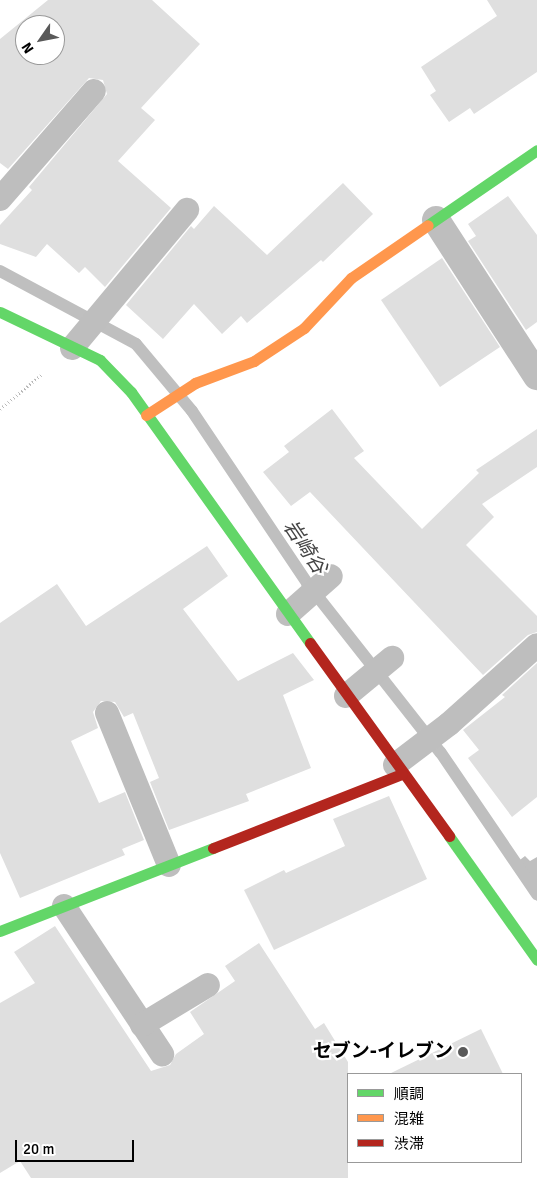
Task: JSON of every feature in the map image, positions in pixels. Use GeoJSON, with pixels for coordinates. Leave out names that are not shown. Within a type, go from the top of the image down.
{"type":"FeatureCollection","features":[{"type":"Feature","properties":{"kind":"street"},"geometry":{"type":"LineString","coordinates":[[146,415],[195,383],[254,360],[304,328],[351,278],[537,150]]}},
{"type":"Feature","properties":{"kind":"street"},"geometry":{"type":"LineString","coordinates":[[436,220],[537,376]]}},
{"type":"Feature","properties":{"kind":"street"},"geometry":{"type":"LineString","coordinates":[[0,312],[100,360],[131,392],[346,696],[537,960]]}},
{"type":"Feature","properties":{"kind":"street"},"geometry":{"type":"LineString","coordinates":[[0,931],[169,865],[399,769]]}},
{"type":"Feature","properties":{"kind":"lane"},"geometry":{"type":"LineString","coordinates":[[0,200],[94,92]]}},
{"type":"Feature","properties":{"kind":"lane"},"geometry":{"type":"LineString","coordinates":[[72,348],[187,210]]}},
{"type":"Feature","properties":{"kind":"lane"},"geometry":{"type":"LineString","coordinates":[[288,614],[331,576]]}},
{"type":"Feature","properties":{"kind":"lane"},"geometry":{"type":"LineString","coordinates":[[399,769],[537,645]]}},
{"type":"Feature","properties":{"kind":"lane"},"geometry":{"type":"LineString","coordinates":[[346,696],[392,658]]}},
{"type":"Feature","properties":{"kind":"lane"},"geometry":{"type":"LineString","coordinates":[[107,713],[169,865]]}},
{"type":"Feature","properties":{"kind":"lane"},"geometry":{"type":"LineString","coordinates":[[64,906],[162,1054]]}},
{"type":"Feature","properties":{"kind":"lane"},"geometry":{"type":"LineString","coordinates":[[142,1025],[208,985]]}},
{"type":"Feature","properties":{"kind":"path"},"geometry":{"type":"LineString","coordinates":[[0,408],[72,348]]}},
{"type":"Feature","properties":{"kind":"shaded area"},"geometry":{"type":"Polygon","coordinates":[[[525,856],[530,861],[537,857],[537,901],[512,866],[525,856]]]}},
{"type":"Feature","properties":{"kind":"building"},"geometry":{"type":"Polygon","coordinates":[[[48,0],[152,0],[200,44],[141,108],[155,120],[118,161],[171,208],[105,287],[85,267],[79,273],[47,244],[36,257],[0,244],[0,225],[32,190],[29,187],[107,94],[103,80],[89,78],[8,169],[0,163],[0,39],[15,27],[15,65],[65,65],[65,15],[30,15],[48,0]]]}},
{"type":"Feature","properties":{"kind":"building"},"geometry":{"type":"Polygon","coordinates":[[[487,0],[537,0],[537,72],[474,114],[470,108],[449,122],[430,95],[436,91],[421,67],[497,16],[487,0]]]}},
{"type":"Feature","properties":{"kind":"building"},"geometry":{"type":"Polygon","coordinates":[[[343,183],[373,214],[323,262],[321,260],[247,323],[241,316],[222,334],[194,304],[163,339],[126,305],[191,226],[194,229],[214,206],[267,255],[343,183]]]}},
{"type":"Feature","properties":{"kind":"building"},"geometry":{"type":"Polygon","coordinates":[[[508,196],[537,235],[537,322],[526,330],[468,241],[476,236],[468,224],[508,196]]]}},
{"type":"Feature","properties":{"kind":"building"},"geometry":{"type":"Polygon","coordinates":[[[442,258],[500,347],[440,387],[381,300],[442,258]]]}},
{"type":"Feature","properties":{"kind":"building"},"geometry":{"type":"Polygon","coordinates":[[[332,409],[364,451],[354,458],[422,529],[479,473],[476,470],[537,429],[537,467],[482,504],[494,517],[466,545],[537,616],[537,632],[528,635],[483,675],[310,492],[291,506],[263,472],[289,452],[284,446],[332,409]]]}},
{"type":"Feature","properties":{"kind":"building"},"geometry":{"type":"Polygon","coordinates":[[[207,546],[228,576],[183,609],[238,681],[293,653],[314,680],[283,695],[311,768],[246,794],[249,801],[169,830],[150,782],[159,778],[133,713],[124,717],[115,702],[101,701],[93,712],[98,728],[71,741],[99,803],[125,792],[144,840],[122,849],[125,855],[20,898],[0,853],[0,623],[57,584],[86,626],[207,546]]]}},
{"type":"Feature","properties":{"kind":"building"},"geometry":{"type":"Polygon","coordinates":[[[537,663],[537,797],[512,817],[468,758],[479,750],[463,730],[505,697],[502,695],[537,663]]]}},
{"type":"Feature","properties":{"kind":"building"},"geometry":{"type":"Polygon","coordinates":[[[389,796],[427,879],[274,950],[244,890],[284,870],[286,873],[345,846],[333,819],[389,796]]]}},
{"type":"Feature","properties":{"kind":"building"},"geometry":{"type":"Polygon","coordinates":[[[55,926],[151,1071],[170,1065],[176,1054],[204,1034],[190,1012],[235,981],[225,966],[259,943],[315,1029],[324,1023],[348,1062],[348,1178],[31,1178],[20,1161],[0,1173],[0,1003],[35,983],[14,952],[55,926]]]}},
{"type":"Feature","properties":{"kind":"building","name":"セブン-イレブン"},"geometry":{"type":"Polygon","coordinates":[[[481,1029],[503,1073],[391,1073],[481,1029]]]}},
{"type":"Feature","properties":{"kind":"waterway","name":"岩崎谷"},"geometry":{"type":"LineString","coordinates":[[0,271],[136,344],[192,411],[307,583],[441,753],[537,894]]}},
{"type":"Feature","properties":{"kind":"traffic: fast"},"geometry":{"type":"LineString","coordinates":[[428,225],[537,150]]}},
{"type":"Feature","properties":{"kind":"traffic: fast"},"geometry":{"type":"LineString","coordinates":[[0,312],[100,360],[131,392],[310,643]]}},
{"type":"Feature","properties":{"kind":"traffic: fast"},"geometry":{"type":"LineString","coordinates":[[449,836],[537,960]]}},
{"type":"Feature","properties":{"kind":"traffic: fast"},"geometry":{"type":"LineString","coordinates":[[0,931],[213,848]]}},
{"type":"Feature","properties":{"kind":"traffic: slow"},"geometry":{"type":"LineString","coordinates":[[146,415],[195,383],[254,361],[304,328],[351,278],[428,225]]}},
{"type":"Feature","properties":{"kind":"traffic: jam"},"geometry":{"type":"LineString","coordinates":[[310,643],[449,836]]}},
{"type":"Feature","properties":{"kind":"traffic: jam"},"geometry":{"type":"LineString","coordinates":[[213,848],[402,774]]}},
{"type":"Feature","properties":{"kind":"place","name":"セブン-イレブン"},"geometry":{"type":"Point","coordinates":[463,1052]}}]}
